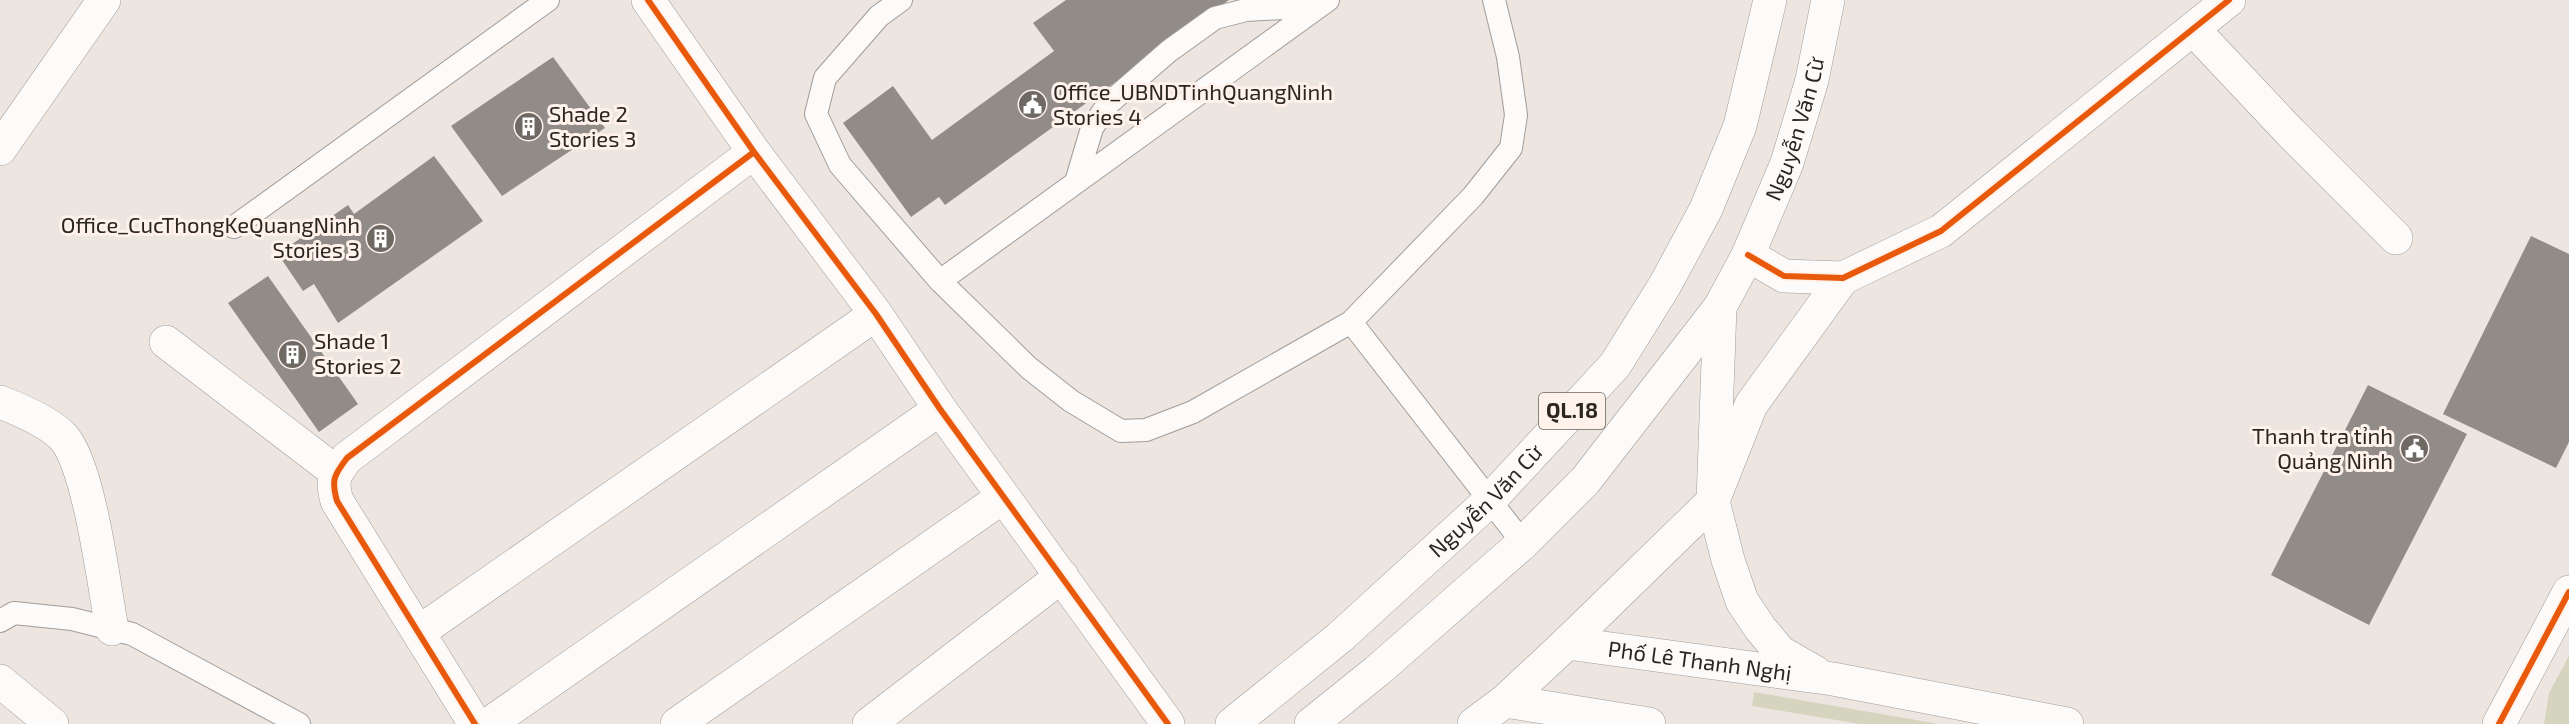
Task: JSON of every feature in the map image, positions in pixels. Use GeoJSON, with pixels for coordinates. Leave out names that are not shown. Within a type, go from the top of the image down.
{"type":"FeatureCollection","features":[{"type":"Feature","properties":{"kind":"main road"},"geometry":{"type":"LineString","coordinates":[[0,149],[104,0]]}},
{"type":"Feature","properties":{"kind":"main road"},"geometry":{"type":"LineString","coordinates":[[648,0],[754,152],[876,314],[940,409],[1168,724]]}},
{"type":"Feature","properties":{"kind":"main road","name":"Nguyễn Văn Cừ"},"geometry":{"type":"LineString","coordinates":[[1232,724],[1339,638],[1488,502],[1615,365],[1665,285],[1706,209],[1740,126],[1770,0]]}},
{"type":"Feature","properties":{"kind":"main road","name":"Nguyễn Văn Cừ"},"geometry":{"type":"LineString","coordinates":[[1311,724],[1377,671],[1522,543],[1585,481],[1720,307],[1748,255],[1787,163],[1812,80],[1828,0]]}},
{"type":"Feature","properties":{"kind":"main road"},"geometry":{"type":"LineString","coordinates":[[1748,255],[1784,276],[1843,278],[1941,231],[2229,0]]}},
{"type":"Feature","properties":{"kind":"main road"},"geometry":{"type":"LineString","coordinates":[[2193,29],[2291,133],[2396,238]]}},
{"type":"Feature","properties":{"kind":"main road"},"geometry":{"type":"LineString","coordinates":[[475,724],[337,501],[332,485],[336,472],[347,458],[754,152]]}},
{"type":"Feature","properties":{"kind":"main road"},"geometry":{"type":"LineString","coordinates":[[1474,724],[1505,701],[1713,501],[1751,405],[1843,278]]}},
{"type":"Feature","properties":{"kind":"main road","name":"Phố Lê Thanh Nghị"},"geometry":{"type":"LineString","coordinates":[[1720,307],[1713,501],[1728,560],[1742,601],[1780,652],[1807,669],[1833,679]]}},
{"type":"Feature","properties":{"kind":"main road"},"geometry":{"type":"LineString","coordinates":[[420,632],[876,314]]}},
{"type":"Feature","properties":{"kind":"main road"},"geometry":{"type":"LineString","coordinates":[[166,342],[336,472]]}},
{"type":"Feature","properties":{"kind":"main road"},"geometry":{"type":"LineString","coordinates":[[0,402],[26,412],[63,438],[78,465],[93,524],[112,629]]}},
{"type":"Feature","properties":{"kind":"main road"},"geometry":{"type":"LineString","coordinates":[[489,724],[940,409]]}},
{"type":"Feature","properties":{"kind":"main road"},"geometry":{"type":"LineString","coordinates":[[677,724],[1003,497]]}},
{"type":"Feature","properties":{"kind":"main road"},"geometry":{"type":"LineString","coordinates":[[869,724],[1062,576]]}},
{"type":"Feature","properties":{"kind":"main road"},"geometry":{"type":"LineString","coordinates":[[2499,724],[2569,592]]}},
{"type":"Feature","properties":{"kind":"main road","name":"Phố Lê Thanh Nghị"},"geometry":{"type":"LineString","coordinates":[[1566,643],[1833,679],[2067,724]]}},
{"type":"Feature","properties":{"kind":"main road"},"geometry":{"type":"LineString","coordinates":[[0,681],[52,724]]}},
{"type":"Feature","properties":{"kind":"main road"},"geometry":{"type":"LineString","coordinates":[[1505,701],[1649,724]]}},
{"type":"Feature","properties":{"kind":"lane"},"geometry":{"type":"LineString","coordinates":[[234,227],[548,0]]}},
{"type":"Feature","properties":{"kind":"lane"},"geometry":{"type":"LineString","coordinates":[[901,0],[874,8],[825,78],[816,114],[840,165],[940,280],[1029,368],[1071,401],[1121,431],[1146,430],[1193,412],[1351,322],[1473,196],[1511,148],[1516,115],[1508,57],[1494,0]]}},
{"type":"Feature","properties":{"kind":"lane"},"geometry":{"type":"LineString","coordinates":[[940,280],[1323,3]]}},
{"type":"Feature","properties":{"kind":"lane"},"geometry":{"type":"LineString","coordinates":[[1076,182],[1092,128],[1108,104],[1169,51],[1206,24],[1215,18],[1246,10],[1323,3]]}},
{"type":"Feature","properties":{"kind":"lane"},"geometry":{"type":"LineString","coordinates":[[1351,322],[1488,502],[1522,543]]}},
{"type":"Feature","properties":{"kind":"lane"},"geometry":{"type":"LineString","coordinates":[[0,621],[15,613],[72,619],[132,634],[299,724]]}},
{"type":"Feature","properties":{"kind":"green space"},"geometry":{"type":"Polygon","coordinates":[[[2569,656],[2569,724],[2544,724],[2549,693],[2569,656]]]}},
{"type":"Feature","properties":{"kind":"green space"},"geometry":{"type":"Polygon","coordinates":[[[1754,692],[1939,724],[1860,724],[1752,706],[1754,692]]]}},
{"type":"Feature","properties":{"kind":"building","name":"Office_UBNDTinhQuangNinh Stories 4"},"geometry":{"type":"Polygon","coordinates":[[[1066,0],[1229,0],[945,205],[939,197],[911,217],[843,123],[893,86],[932,140],[1054,51],[1033,23],[1066,0]]]}},
{"type":"Feature","properties":{"kind":"building","name":"Shade 2 Stories 3"},"geometry":{"type":"Polygon","coordinates":[[[553,57],[605,128],[502,196],[451,126],[553,57]]]}},
{"type":"Feature","properties":{"kind":"building","name":"Office_CucThongKeQuangNinh Stories 3"},"geometry":{"type":"Polygon","coordinates":[[[434,156],[483,221],[338,323],[314,284],[303,291],[278,254],[348,205],[354,214],[434,156]]]}},
{"type":"Feature","properties":{"kind":"building"},"geometry":{"type":"Polygon","coordinates":[[[2531,236],[2569,254],[2569,442],[2556,468],[2443,414],[2531,236]]]}},
{"type":"Feature","properties":{"kind":"building","name":"Shade 1 Stories 2"},"geometry":{"type":"Polygon","coordinates":[[[268,276],[358,404],[319,432],[228,303],[268,276]]]}},
{"type":"Feature","properties":{"kind":"building"},"geometry":{"type":"Polygon","coordinates":[[[2368,385],[2467,434],[2369,625],[2271,575],[2368,385]]]}},
{"type":"Feature","properties":{"kind":"cycle path"},"geometry":{"type":"LineString","coordinates":[[648,0],[754,152],[876,314],[940,409],[1168,724]]}},
{"type":"Feature","properties":{"kind":"cycle path"},"geometry":{"type":"LineString","coordinates":[[1748,255],[1784,276],[1843,278],[1941,231],[2229,0]]}},
{"type":"Feature","properties":{"kind":"cycle path"},"geometry":{"type":"LineString","coordinates":[[475,724],[337,501],[334,488],[335,478],[347,458],[754,152]]}},
{"type":"Feature","properties":{"kind":"cycle path"},"geometry":{"type":"LineString","coordinates":[[2499,724],[2569,592]]}},
{"type":"Feature","properties":{"kind":"place","name":"Office_UBNDTinhQuangNinh Stories 4"},"geometry":{"type":"Point","coordinates":[1032,105]}},
{"type":"Feature","properties":{"kind":"place","name":"Shade 2 Stories 3"},"geometry":{"type":"Point","coordinates":[528,127]}},
{"type":"Feature","properties":{"kind":"place","name":"Office_CucThongKeQuangNinh Stories 3"},"geometry":{"type":"Point","coordinates":[381,238]}},
{"type":"Feature","properties":{"kind":"place","name":"Shade 1 Stories 2"},"geometry":{"type":"Point","coordinates":[293,354]}},
{"type":"Feature","properties":{"kind":"place","name":"Thanh tra tỉnh Quảng Ninh"},"geometry":{"type":"Point","coordinates":[2414,449]}}]}
